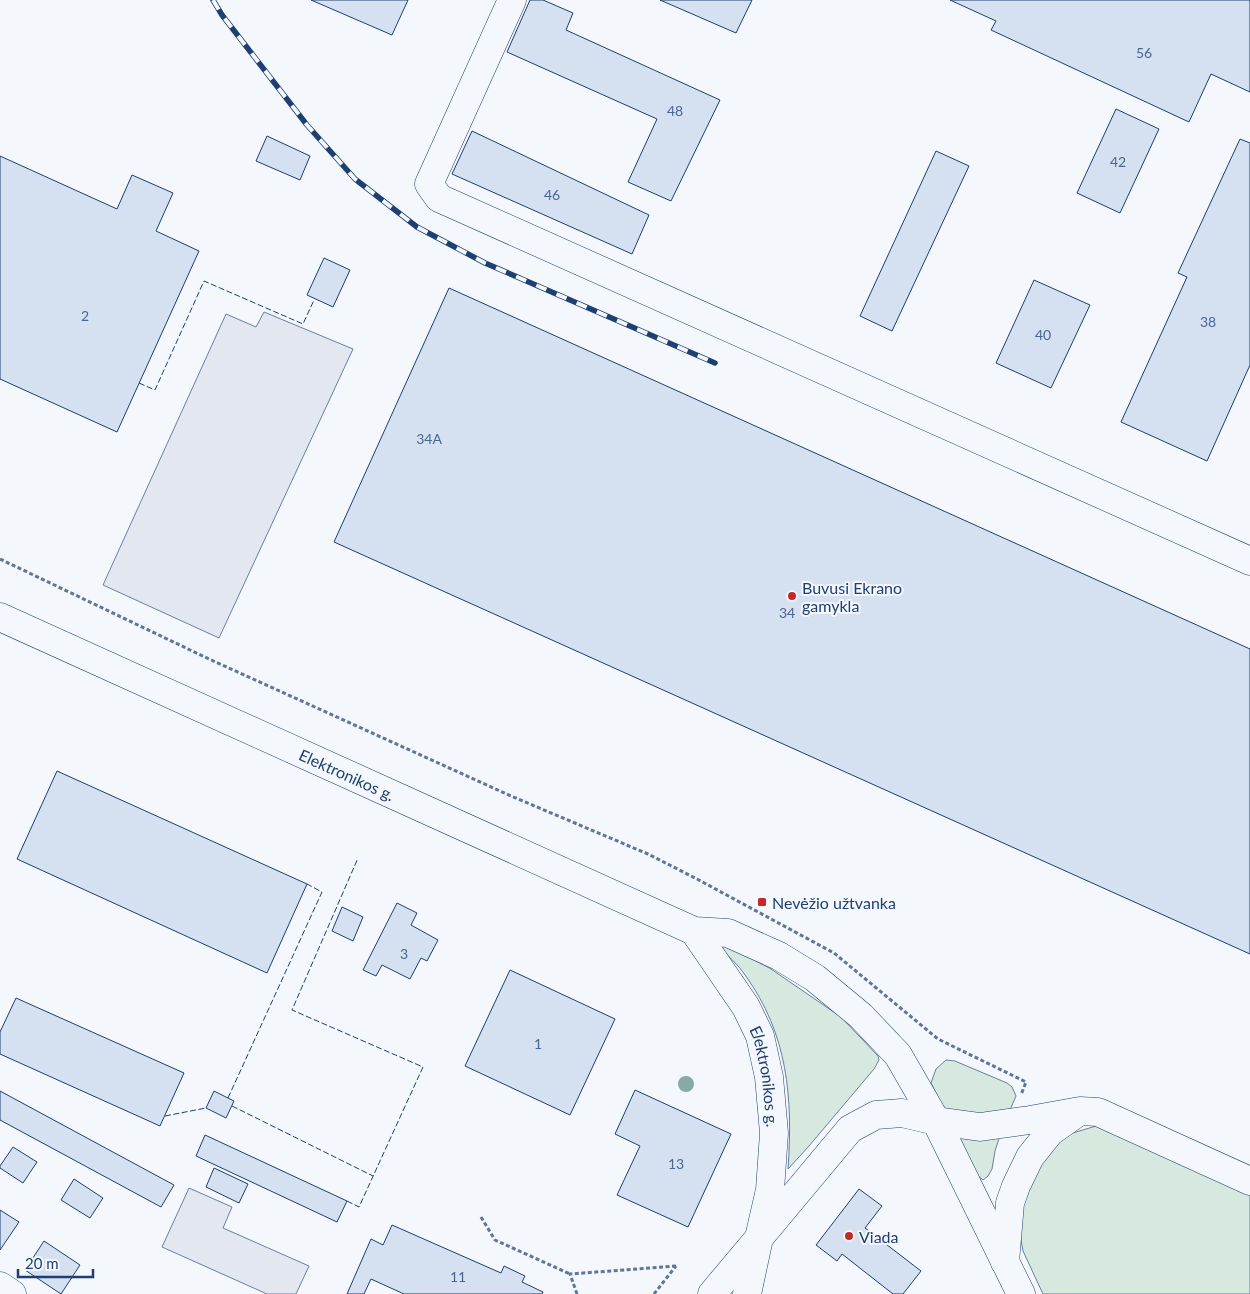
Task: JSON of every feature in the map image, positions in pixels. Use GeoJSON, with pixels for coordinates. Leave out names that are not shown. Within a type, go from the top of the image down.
{"type":"FeatureCollection","features":[{"type":"Feature","properties":{"kind":"main road"},"geometry":{"type":"LineString","coordinates":[[512,0],[429,184],[439,198],[1250,561]]}},
{"type":"Feature","properties":{"kind":"main road","name":"Elektronikos g."},"geometry":{"type":"LineString","coordinates":[[0,617],[694,930],[728,933],[779,956],[814,978],[861,1016],[898,1056],[936,1121],[1021,1294]]}},
{"type":"Feature","properties":{"kind":"main road","name":"Elektronikos g."},"geometry":{"type":"LineString","coordinates":[[694,930],[746,1007],[760,1036],[769,1077],[774,1133],[770,1190],[747,1294]]}},
{"type":"Feature","properties":{"kind":"main road"},"geometry":{"type":"LineString","coordinates":[[1005,1262],[1010,1204],[1016,1186],[1030,1157],[1050,1132],[1080,1111]]}},
{"type":"Feature","properties":{"kind":"main road"},"geometry":{"type":"LineString","coordinates":[[712,1294],[850,1129],[876,1115],[902,1113],[936,1121],[980,1127],[1080,1111],[1098,1112],[1250,1181]]}},
{"type":"Feature","properties":{"kind":"main road"},"geometry":{"type":"LineString","coordinates":[[0,1286],[12,1294]]}},
{"type":"Feature","properties":{"kind":"path"},"geometry":{"type":"LineString","coordinates":[[0,559],[226,668],[511,796],[648,854],[834,953],[938,1039],[1026,1082],[1012,1123]]}},
{"type":"Feature","properties":{"kind":"path"},"geometry":{"type":"LineString","coordinates":[[481,1218],[495,1240],[570,1274],[676,1266],[654,1294]]}},
{"type":"Feature","properties":{"kind":"path"},"geometry":{"type":"LineString","coordinates":[[570,1274],[577,1294]]}},
{"type":"Feature","properties":{"kind":"shaded area"},"geometry":{"type":"Polygon","coordinates":[[[264,312],[353,349],[219,638],[103,585],[226,314],[256,327],[264,312]]]}},
{"type":"Feature","properties":{"kind":"shaded area"},"geometry":{"type":"Polygon","coordinates":[[[722,942],[771,969],[841,1017],[878,1056],[879,1060],[874,1069],[788,1169],[788,1092],[779,1044],[771,1020],[759,997],[739,967],[719,947],[722,942]]]}},
{"type":"Feature","properties":{"kind":"shaded area"},"geometry":{"type":"Polygon","coordinates":[[[946,1060],[955,1061],[1007,1083],[1012,1087],[1016,1096],[1003,1126],[995,1151],[992,1169],[983,1180],[977,1175],[931,1083],[936,1069],[946,1060]]]}},
{"type":"Feature","properties":{"kind":"shaded area"},"geometry":{"type":"Polygon","coordinates":[[[1096,1126],[1250,1194],[1250,1294],[1043,1294],[1023,1251],[1019,1229],[1025,1197],[1033,1170],[1066,1135],[1096,1126]]]}},
{"type":"Feature","properties":{"kind":"shaded area"},"geometry":{"type":"Polygon","coordinates":[[[189,1188],[232,1207],[223,1228],[309,1266],[296,1294],[267,1294],[162,1247],[189,1188]]]}},
{"type":"Feature","properties":{"kind":"building"},"geometry":{"type":"Polygon","coordinates":[[[311,0],[408,0],[392,35],[311,0]]]}},
{"type":"Feature","properties":{"kind":"building"},"geometry":{"type":"Polygon","coordinates":[[[530,0],[543,0],[573,13],[566,30],[720,100],[671,201],[628,182],[657,119],[507,52],[530,0]]]}},
{"type":"Feature","properties":{"kind":"building"},"geometry":{"type":"Polygon","coordinates":[[[660,0],[752,0],[736,33],[660,0]]]}},
{"type":"Feature","properties":{"kind":"building"},"geometry":{"type":"Polygon","coordinates":[[[950,0],[1250,0],[1250,92],[1211,74],[1189,122],[991,30],[996,21],[950,0]]]}},
{"type":"Feature","properties":{"kind":"building"},"geometry":{"type":"Polygon","coordinates":[[[1116,109],[1159,129],[1120,213],[1077,193],[1116,109]]]}},
{"type":"Feature","properties":{"kind":"building"},"geometry":{"type":"Polygon","coordinates":[[[472,131],[649,215],[632,254],[452,174],[472,131]]]}},
{"type":"Feature","properties":{"kind":"building"},"geometry":{"type":"Polygon","coordinates":[[[267,136],[310,156],[300,180],[256,161],[267,136]]]}},
{"type":"Feature","properties":{"kind":"building"},"geometry":{"type":"Polygon","coordinates":[[[1240,139],[1250,143],[1250,365],[1207,461],[1121,422],[1187,277],[1178,273],[1240,139]]]}},
{"type":"Feature","properties":{"kind":"building"},"geometry":{"type":"Polygon","coordinates":[[[936,151],[969,166],[892,331],[860,316],[936,151]]]}},
{"type":"Feature","properties":{"kind":"building"},"geometry":{"type":"Polygon","coordinates":[[[0,156],[117,209],[132,175],[173,193],[156,231],[199,251],[117,432],[0,379],[0,156]]]}},
{"type":"Feature","properties":{"kind":"building"},"geometry":{"type":"Polygon","coordinates":[[[324,258],[350,270],[333,307],[307,295],[324,258]]]}},
{"type":"Feature","properties":{"kind":"building"},"geometry":{"type":"Polygon","coordinates":[[[1034,280],[1090,305],[1051,388],[996,363],[1034,280]]]}},
{"type":"Feature","properties":{"kind":"building","name":"Buvusi Ekrano gamykla"},"geometry":{"type":"Polygon","coordinates":[[[449,288],[1250,649],[1250,954],[334,542],[449,288]]]}},
{"type":"Feature","properties":{"kind":"building"},"geometry":{"type":"Polygon","coordinates":[[[57,771],[307,884],[267,973],[17,859],[57,771]]]}},
{"type":"Feature","properties":{"kind":"building"},"geometry":{"type":"Polygon","coordinates":[[[397,903],[417,913],[411,925],[438,940],[427,961],[421,958],[410,979],[382,965],[376,976],[363,970],[397,903]]]}},
{"type":"Feature","properties":{"kind":"building"},"geometry":{"type":"Polygon","coordinates":[[[342,907],[363,917],[353,941],[332,931],[342,907]]]}},
{"type":"Feature","properties":{"kind":"building"},"geometry":{"type":"Polygon","coordinates":[[[510,970],[615,1019],[570,1115],[465,1066],[510,970]]]}},
{"type":"Feature","properties":{"kind":"building"},"geometry":{"type":"Polygon","coordinates":[[[16,998],[184,1073],[160,1126],[0,1054],[0,1032],[16,998]]]}},
{"type":"Feature","properties":{"kind":"building"},"geometry":{"type":"Polygon","coordinates":[[[635,1090],[731,1134],[688,1227],[617,1195],[640,1146],[615,1134],[635,1090]]]}},
{"type":"Feature","properties":{"kind":"building"},"geometry":{"type":"Polygon","coordinates":[[[0,1091],[174,1185],[161,1207],[0,1120],[0,1091]]]}},
{"type":"Feature","properties":{"kind":"building"},"geometry":{"type":"Polygon","coordinates":[[[214,1091],[234,1101],[226,1118],[206,1108],[214,1091]]]}},
{"type":"Feature","properties":{"kind":"building"},"geometry":{"type":"Polygon","coordinates":[[[205,1135],[347,1201],[337,1222],[196,1156],[205,1135]]]}},
{"type":"Feature","properties":{"kind":"building"},"geometry":{"type":"Polygon","coordinates":[[[13,1147],[37,1162],[23,1183],[0,1168],[13,1147]]]}},
{"type":"Feature","properties":{"kind":"building"},"geometry":{"type":"Polygon","coordinates":[[[214,1168],[248,1184],[239,1203],[206,1187],[214,1168]]]}},
{"type":"Feature","properties":{"kind":"building"},"geometry":{"type":"Polygon","coordinates":[[[74,1179],[103,1198],[90,1218],[61,1200],[74,1179]]]}},
{"type":"Feature","properties":{"kind":"building","name":"Viada"},"geometry":{"type":"Polygon","coordinates":[[[859,1189],[882,1206],[865,1228],[921,1271],[903,1294],[893,1294],[842,1254],[837,1261],[816,1245],[859,1189]]]}},
{"type":"Feature","properties":{"kind":"building"},"geometry":{"type":"Polygon","coordinates":[[[0,1210],[19,1222],[0,1250],[0,1210]]]}},
{"type":"Feature","properties":{"kind":"building"},"geometry":{"type":"Polygon","coordinates":[[[392,1225],[501,1273],[504,1266],[525,1276],[522,1282],[543,1292],[542,1294],[404,1294],[371,1279],[364,1294],[347,1294],[371,1239],[383,1245],[392,1225]]]}},
{"type":"Feature","properties":{"kind":"building"},"geometry":{"type":"Polygon","coordinates":[[[44,1241],[80,1265],[61,1294],[25,1270],[44,1241]]]}},
{"type":"Feature","properties":{"kind":"railway"},"geometry":{"type":"LineString","coordinates":[[213,0],[222,15],[307,125],[355,179],[417,227],[485,263],[715,363]]}},
{"type":"Feature","properties":{"kind":"fence"},"geometry":{"type":"LineString","coordinates":[[139,383],[155,390],[204,281],[303,324],[314,300]]}},
{"type":"Feature","properties":{"kind":"fence"},"geometry":{"type":"LineString","coordinates":[[347,1201],[359,1207],[423,1067],[292,1010],[358,858]]}},
{"type":"Feature","properties":{"kind":"fence"},"geometry":{"type":"LineString","coordinates":[[228,1098],[322,892],[307,884]]}},
{"type":"Feature","properties":{"kind":"fence"},"geometry":{"type":"LineString","coordinates":[[232,1106],[373,1176]]}},
{"type":"Feature","properties":{"kind":"fence"},"geometry":{"type":"LineString","coordinates":[[165,1116],[206,1108]]}},
{"type":"Feature","properties":{"kind":"place","name":"Buvusi Ekrano gamykla"},"geometry":{"type":"Point","coordinates":[792,596]}},
{"type":"Feature","properties":{"kind":"place","name":"Nevėžio užtvanka"},"geometry":{"type":"Point","coordinates":[762,902]}},
{"type":"Feature","properties":{"kind":"place","name":"Viada"},"geometry":{"type":"Point","coordinates":[849,1236]}}]}
